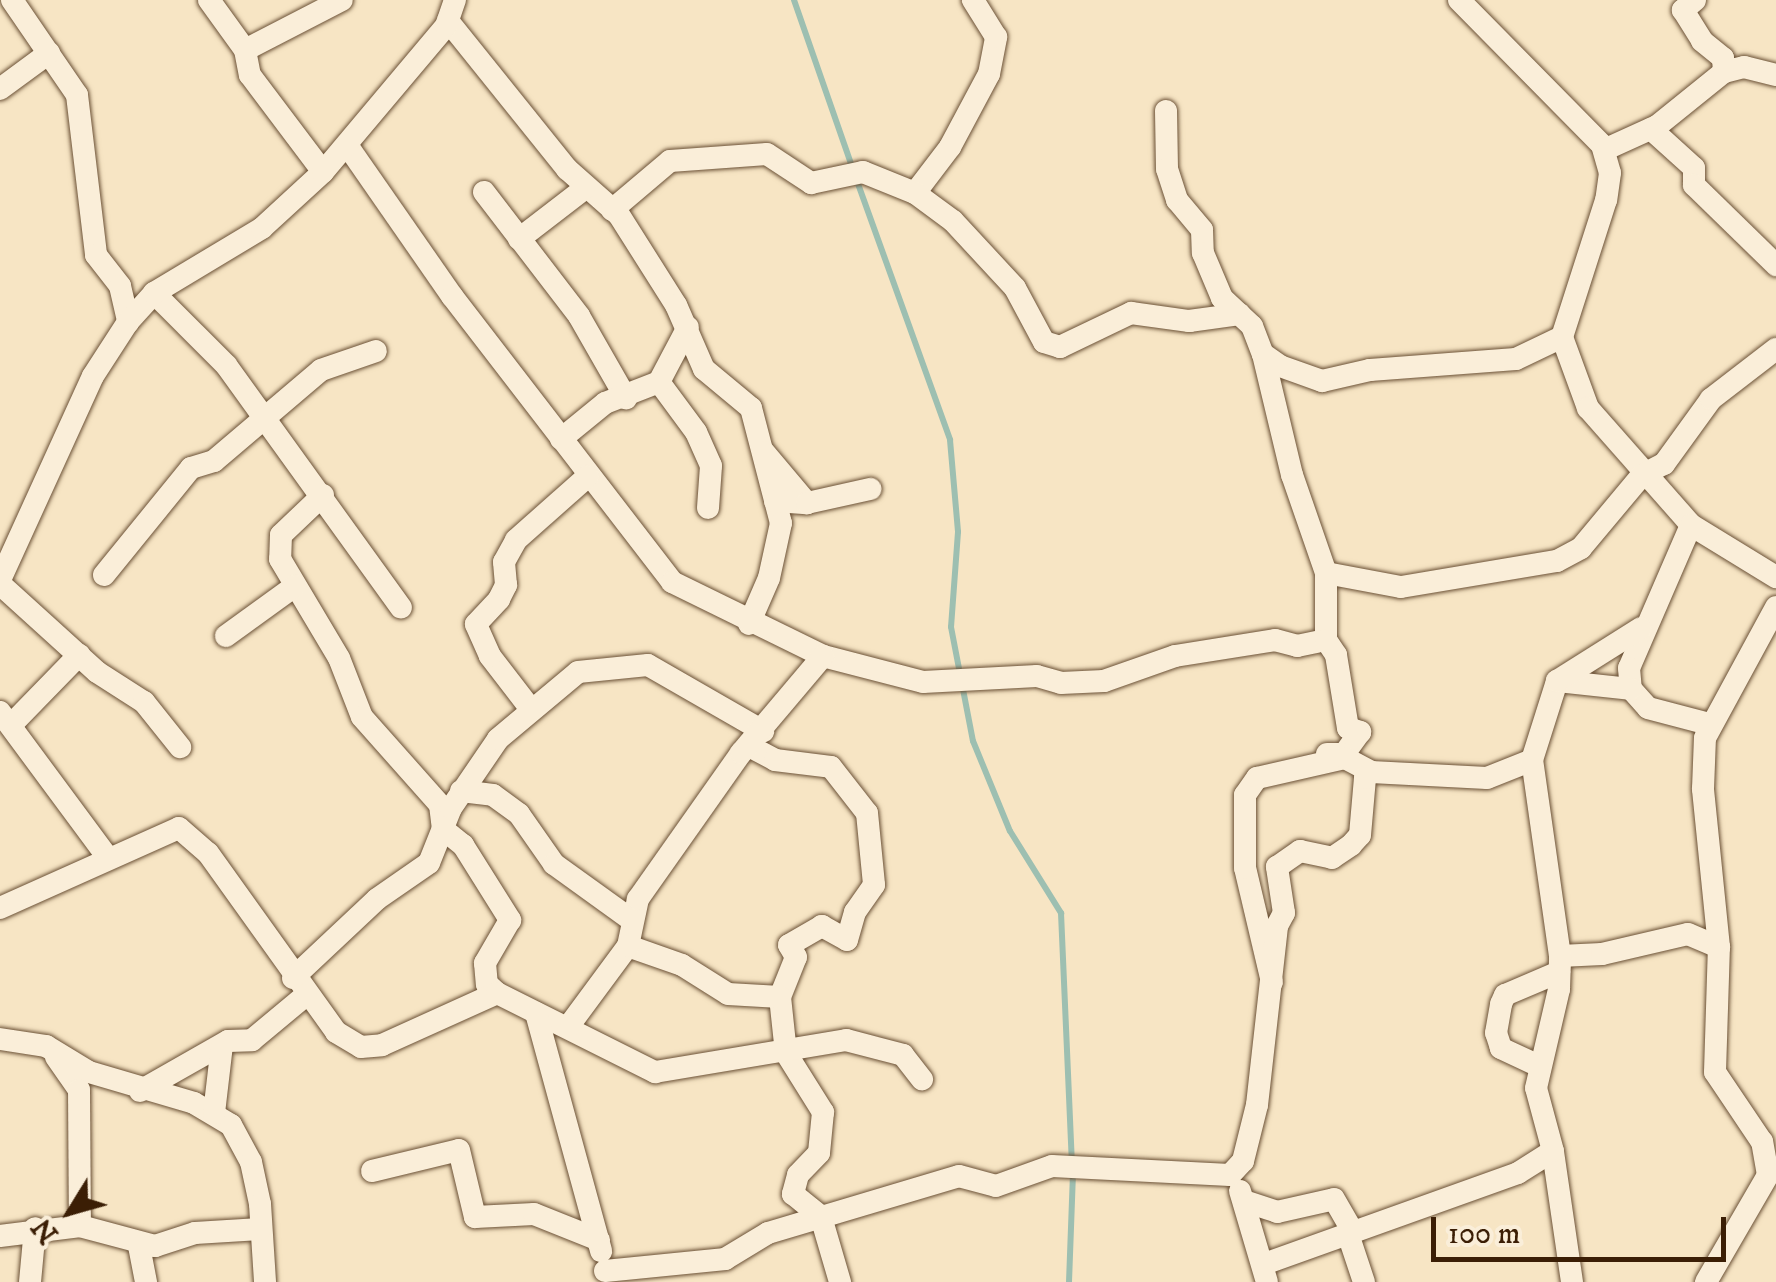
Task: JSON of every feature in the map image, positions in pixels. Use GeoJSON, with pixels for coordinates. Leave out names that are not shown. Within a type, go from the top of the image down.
{"type":"FeatureCollection","features":[{"type":"Feature","properties":{"kind":"street"},"geometry":{"type":"LineString","coordinates":[[12,0],[78,95],[96,255],[120,286],[128,322]]}},
{"type":"Feature","properties":{"kind":"street"},"geometry":{"type":"LineString","coordinates":[[209,0],[246,50],[250,75],[324,172]]}},
{"type":"Feature","properties":{"kind":"street"},"geometry":{"type":"LineString","coordinates":[[246,50],[342,0]]}},
{"type":"Feature","properties":{"kind":"street"},"geometry":{"type":"LineString","coordinates":[[914,194],[950,147],[989,74],[996,38],[972,0]]}},
{"type":"Feature","properties":{"kind":"street"},"geometry":{"type":"LineString","coordinates":[[1459,0],[1544,79],[1604,150],[1610,173],[1606,200],[1562,338],[1588,408],[1642,475],[1691,524],[1776,577]]}},
{"type":"Feature","properties":{"kind":"street"},"geometry":{"type":"LineString","coordinates":[[1695,0],[1682,10],[1702,41],[1722,58],[1724,72]]}},
{"type":"Feature","properties":{"kind":"street"},"geometry":{"type":"LineString","coordinates":[[180,746],[144,702],[79,655],[0,582],[93,376],[128,322],[154,293],[242,242],[324,172],[452,6],[584,188],[612,210],[641,244],[688,327],[704,369],[751,408],[775,500],[778,544],[749,624]]}},
{"type":"Feature","properties":{"kind":"street"},"geometry":{"type":"LineString","coordinates":[[0,89],[49,53]]}},
{"type":"Feature","properties":{"kind":"street"},"geometry":{"type":"LineString","coordinates":[[1604,150],[1651,130],[1724,72],[1744,68],[1776,75]]}},
{"type":"Feature","properties":{"kind":"street"},"geometry":{"type":"LineString","coordinates":[[1166,111],[1172,184],[1202,230],[1203,253],[1222,298],[1240,314],[1263,354],[1292,476],[1326,573],[1326,640],[1336,655],[1348,728],[1360,732],[1344,754],[1257,778],[1244,794],[1244,868],[1274,985]]}},
{"type":"Feature","properties":{"kind":"street"},"geometry":{"type":"LineString","coordinates":[[1651,130],[1694,168],[1694,185],[1776,266]]}},
{"type":"Feature","properties":{"kind":"street"},"geometry":{"type":"LineString","coordinates":[[347,145],[588,476],[672,582],[749,624],[823,656],[923,682],[1037,676],[1061,683],[1104,681],[1176,656],[1259,642],[1297,646],[1326,640]]}},
{"type":"Feature","properties":{"kind":"street"},"geometry":{"type":"LineString","coordinates":[[612,210],[670,161],[767,154],[811,184],[863,172],[914,194],[953,221],[1015,288],[1044,342],[1060,346],[1131,314],[1189,321],[1240,314]]}},
{"type":"Feature","properties":{"kind":"street"},"geometry":{"type":"LineString","coordinates":[[519,239],[584,188]]}},
{"type":"Feature","properties":{"kind":"street"},"geometry":{"type":"LineString","coordinates":[[484,192],[579,316],[626,398]]}},
{"type":"Feature","properties":{"kind":"street"},"geometry":{"type":"LineString","coordinates":[[154,293],[226,365],[266,416],[400,608]]}},
{"type":"Feature","properties":{"kind":"street"},"geometry":{"type":"LineString","coordinates":[[561,439],[606,403],[659,382],[688,327]]}},
{"type":"Feature","properties":{"kind":"street"},"geometry":{"type":"LineString","coordinates":[[1263,354],[1322,380],[1370,370],[1516,359],[1562,338]]}},
{"type":"Feature","properties":{"kind":"street"},"geometry":{"type":"LineString","coordinates":[[1326,573],[1401,586],[1557,561],[1581,548],[1642,475],[1675,452],[1711,399],[1776,349]]}},
{"type":"Feature","properties":{"kind":"street"},"geometry":{"type":"LineString","coordinates":[[104,576],[192,468],[214,461],[321,370],[376,351]]}},
{"type":"Feature","properties":{"kind":"street"},"geometry":{"type":"LineString","coordinates":[[659,382],[711,466],[708,508]]}},
{"type":"Feature","properties":{"kind":"street"},"geometry":{"type":"LineString","coordinates":[[763,452],[806,502]]}},
{"type":"Feature","properties":{"kind":"street"},"geometry":{"type":"LineString","coordinates":[[530,708],[490,656],[476,624],[506,585],[504,562],[516,540],[588,476]]}},
{"type":"Feature","properties":{"kind":"street"},"geometry":{"type":"LineString","coordinates":[[775,500],[806,502],[870,489]]}},
{"type":"Feature","properties":{"kind":"street"},"geometry":{"type":"LineString","coordinates":[[323,495],[276,548],[339,658],[362,717],[440,805],[443,829],[463,846],[510,920],[485,963],[487,984],[496,993],[654,1072],[786,1053],[818,1041],[879,1046],[903,1054],[922,1079]]}},
{"type":"Feature","properties":{"kind":"street"},"geometry":{"type":"LineString","coordinates":[[1691,524],[1641,628],[1629,668],[1631,689],[1648,708],[1709,724]]}},
{"type":"Feature","properties":{"kind":"street"},"geometry":{"type":"LineString","coordinates":[[226,636],[295,586]]}},
{"type":"Feature","properties":{"kind":"street"},"geometry":{"type":"LineString","coordinates":[[1706,1282],[1768,1176],[1769,1142],[1716,1072],[1719,947],[1703,789],[1709,724],[1776,608]]}},
{"type":"Feature","properties":{"kind":"street"},"geometry":{"type":"LineString","coordinates":[[1572,1282],[1553,1151],[1536,1088],[1537,1064],[1559,964],[1532,760],[1557,682],[1641,628]]}},
{"type":"Feature","properties":{"kind":"street"},"geometry":{"type":"LineString","coordinates":[[79,655],[6,718],[108,858]]}},
{"type":"Feature","properties":{"kind":"street"},"geometry":{"type":"LineString","coordinates":[[568,1026],[628,946],[630,918],[756,738],[823,656]]}},
{"type":"Feature","properties":{"kind":"street"},"geometry":{"type":"LineString","coordinates":[[140,1091],[222,1045],[252,1040],[377,899],[429,862],[462,790],[530,708],[578,672],[648,665],[756,738],[775,760],[831,767],[867,813],[874,885],[855,912],[847,940],[822,926],[789,945],[796,958],[780,997],[786,1053],[823,1112],[819,1153],[798,1174],[793,1194],[822,1217],[840,1282]]}},
{"type":"Feature","properties":{"kind":"street"},"geometry":{"type":"LineString","coordinates":[[1557,682],[1631,689]]}},
{"type":"Feature","properties":{"kind":"street"},"geometry":{"type":"LineString","coordinates":[[1306,763],[1345,758],[1372,772],[1487,778],[1532,760]]}},
{"type":"Feature","properties":{"kind":"street"},"geometry":{"type":"LineString","coordinates":[[1230,1175],[1247,1148],[1274,985],[1277,926],[1284,913],[1277,896],[1278,867],[1300,850],[1332,858],[1351,845],[1360,835],[1365,778],[1372,772]]}},
{"type":"Feature","properties":{"kind":"street"},"geometry":{"type":"LineString","coordinates":[[423,785],[494,795],[518,814],[554,864],[630,918]]}},
{"type":"Feature","properties":{"kind":"street"},"geometry":{"type":"LineString","coordinates":[[0,908],[178,828],[193,836],[336,1032],[361,1046],[382,1046],[496,993]]}},
{"type":"Feature","properties":{"kind":"street"},"geometry":{"type":"LineString","coordinates":[[1537,1064],[1502,1048],[1496,1033],[1504,995],[1559,964],[1688,934],[1719,947]]}},
{"type":"Feature","properties":{"kind":"street"},"geometry":{"type":"LineString","coordinates":[[628,946],[682,965],[728,994],[780,997]]}},
{"type":"Feature","properties":{"kind":"street"},"geometry":{"type":"LineString","coordinates":[[536,1013],[606,1277],[725,1259],[768,1233],[959,1176],[996,1186],[1052,1166],[1230,1175]]}},
{"type":"Feature","properties":{"kind":"street"},"geometry":{"type":"LineString","coordinates":[[0,1038],[46,1046],[140,1091],[214,1113],[231,1124],[251,1162],[265,1282]]}},
{"type":"Feature","properties":{"kind":"street"},"geometry":{"type":"LineString","coordinates":[[214,1113],[222,1045]]}},
{"type":"Feature","properties":{"kind":"street"},"geometry":{"type":"LineString","coordinates":[[46,1046],[78,1090],[80,1226]]}},
{"type":"Feature","properties":{"kind":"street"},"geometry":{"type":"LineString","coordinates":[[372,1172],[459,1150],[475,1217],[534,1214],[599,1240]]}},
{"type":"Feature","properties":{"kind":"street"},"geometry":{"type":"LineString","coordinates":[[1230,1175],[1247,1202],[1265,1273],[1351,1234],[1518,1173],[1553,1151]]}},
{"type":"Feature","properties":{"kind":"street"},"geometry":{"type":"LineString","coordinates":[[1247,1202],[1277,1212],[1334,1200],[1351,1234],[1364,1282]]}},
{"type":"Feature","properties":{"kind":"street"},"geometry":{"type":"LineString","coordinates":[[0,1236],[36,1228],[80,1226],[109,1230],[139,1246],[260,1229]]}},
{"type":"Feature","properties":{"kind":"street"},"geometry":{"type":"LineString","coordinates":[[30,1282],[36,1228]]}},
{"type":"Feature","properties":{"kind":"street"},"geometry":{"type":"LineString","coordinates":[[139,1246],[146,1282]]}},
{"type":"Feature","properties":{"kind":"waterway"},"geometry":{"type":"LineString","coordinates":[[794,0],[853,169]]}},
{"type":"Feature","properties":{"kind":"waterway"},"geometry":{"type":"LineString","coordinates":[[857,181],[950,440],[958,532],[951,627],[973,741],[1010,831],[1061,913],[1072,1162]]}},
{"type":"Feature","properties":{"kind":"waterway"},"geometry":{"type":"LineString","coordinates":[[1069,1282],[1073,1174]]}}]}
